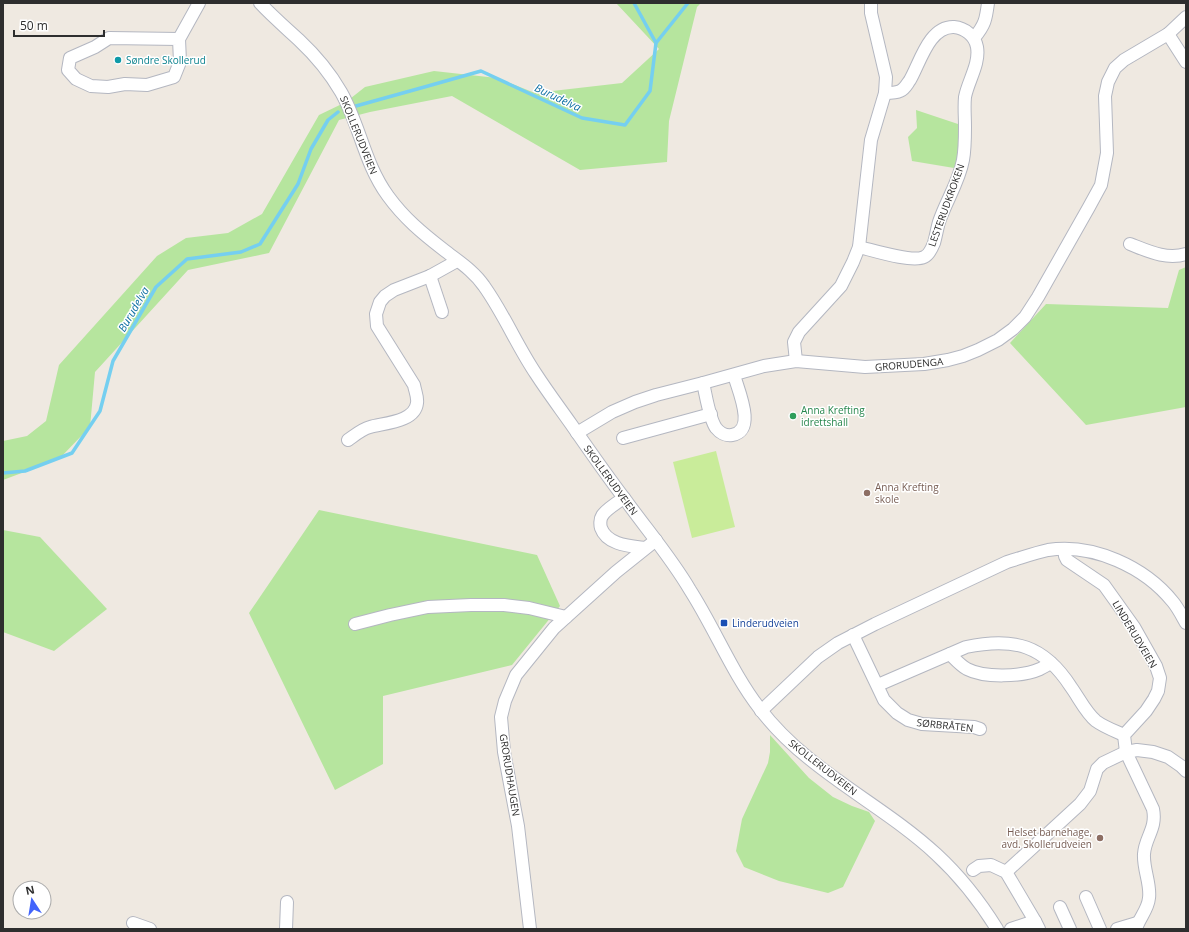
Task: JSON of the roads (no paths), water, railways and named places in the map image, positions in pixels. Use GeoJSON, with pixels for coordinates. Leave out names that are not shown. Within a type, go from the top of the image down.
{"type":"FeatureCollection","features":[{"type":"Feature","properties":{"kind":"street"},"geometry":{"type":"LineString","coordinates":[[179,39],[180,62],[174,77],[147,85],[125,84],[108,87],[91,86],[76,79],[68,70],[70,58],[109,38],[179,39],[199,3]]}},
{"type":"Feature","properties":{"kind":"street","name":"SKOLLERUDVEIEN"},"geometry":{"type":"LineString","coordinates":[[260,3],[302,43],[333,79],[345,99],[376,177],[398,210],[410,223],[472,272],[482,282],[535,373],[692,591],[741,681],[761,711],[791,743],[818,766],[905,829],[935,853],[975,895],[997,929]]}},
{"type":"Feature","properties":{"kind":"street"},"geometry":{"type":"LineString","coordinates":[[796,361],[794,342],[799,332],[840,286],[859,247],[871,140],[886,93],[886,77],[871,13],[871,3]]}},
{"type":"Feature","properties":{"kind":"street"},"geometry":{"type":"LineString","coordinates":[[886,93],[901,91],[906,86],[933,36],[943,29],[953,27],[964,30],[974,38],[982,28],[986,18],[988,3]]}},
{"type":"Feature","properties":{"kind":"street","name":"GRORUDENGA"},"geometry":{"type":"LineString","coordinates":[[578,433],[612,412],[656,394],[764,366],[796,361],[865,368],[924,364],[948,360],[968,354],[998,340],[1013,329],[1025,317],[1038,297],[1101,185],[1107,153],[1105,96],[1108,82],[1115,68],[1124,60],[1168,34],[1186,17]]}},
{"type":"Feature","properties":{"kind":"street"},"geometry":{"type":"LineString","coordinates":[[1168,34],[1186,62]]}},
{"type":"Feature","properties":{"kind":"street","name":"LESTERUDKROKEN"},"geometry":{"type":"LineString","coordinates":[[859,247],[905,258],[919,258],[928,254],[934,242],[939,222],[963,162],[965,127],[964,108],[966,94],[976,61],[977,48],[974,38]]}},
{"type":"Feature","properties":{"kind":"street"},"geometry":{"type":"LineString","coordinates":[[1130,244],[1163,256],[1178,256],[1186,254]]}},
{"type":"Feature","properties":{"kind":"street"},"geometry":{"type":"LineString","coordinates":[[348,440],[368,428],[406,418],[415,411],[417,403],[414,385],[378,326],[376,314],[380,302],[385,296],[394,290],[430,276],[457,261]]}},
{"type":"Feature","properties":{"kind":"street"},"geometry":{"type":"LineString","coordinates":[[430,276],[442,312]]}},
{"type":"Feature","properties":{"kind":"street"},"geometry":{"type":"LineString","coordinates":[[703,383],[716,428],[721,433],[733,435],[742,430],[746,419],[734,375]]}},
{"type":"Feature","properties":{"kind":"street"},"geometry":{"type":"LineString","coordinates":[[622,438],[711,414]]}},
{"type":"Feature","properties":{"kind":"street"},"geometry":{"type":"LineString","coordinates":[[624,498],[602,515],[600,524],[602,532],[615,542],[645,548]]}},
{"type":"Feature","properties":{"kind":"street","name":"GRORUDHAUGEN"},"geometry":{"type":"LineString","coordinates":[[530,929],[518,826],[504,752],[501,716],[505,701],[516,675],[554,628],[616,572],[656,540]]}},
{"type":"Feature","properties":{"kind":"street"},"geometry":{"type":"LineString","coordinates":[[761,711],[818,657],[838,643],[1007,562],[1043,552],[1064,549],[1099,554],[1120,561],[1152,581],[1173,602],[1186,623]]}},
{"type":"Feature","properties":{"kind":"street","name":"LINDERUDVEIEN"},"geometry":{"type":"LineString","coordinates":[[1064,549],[1067,560],[1104,586],[1109,592],[1134,628],[1156,666],[1160,678],[1158,691],[1154,699],[1146,711],[1124,735]]}},
{"type":"Feature","properties":{"kind":"street"},"geometry":{"type":"LineString","coordinates":[[354,624],[428,607],[470,605],[504,605],[529,608],[566,617]]}},
{"type":"Feature","properties":{"kind":"street","name":"SØRBRÅTEN"},"geometry":{"type":"LineString","coordinates":[[853,635],[884,700],[897,713],[908,720],[922,724],[974,727],[980,729]]}},
{"type":"Feature","properties":{"kind":"street"},"geometry":{"type":"LineString","coordinates":[[878,685],[966,647],[982,644],[1016,644],[1033,650],[1051,663],[1059,670],[1096,721],[1124,735],[1126,752],[1153,809],[1155,817],[1144,852],[1150,897],[1146,909],[1136,926],[1118,929]]}},
{"type":"Feature","properties":{"kind":"street"},"geometry":{"type":"LineString","coordinates":[[950,654],[967,669],[979,673],[1001,675],[1022,674],[1039,670],[1051,663]]}},
{"type":"Feature","properties":{"kind":"street"},"geometry":{"type":"LineString","coordinates":[[1006,872],[1080,804],[1090,791],[1098,768],[1103,763],[1126,752],[1137,750],[1153,752],[1168,757],[1186,771]]}},
{"type":"Feature","properties":{"kind":"street"},"geometry":{"type":"LineString","coordinates":[[973,870],[979,866],[991,865],[1006,872],[1037,925],[1011,929]]}},
{"type":"Feature","properties":{"kind":"street"},"geometry":{"type":"LineString","coordinates":[[1086,897],[1100,929]]}},
{"type":"Feature","properties":{"kind":"street"},"geometry":{"type":"LineString","coordinates":[[286,929],[287,902]]}},
{"type":"Feature","properties":{"kind":"street"},"geometry":{"type":"LineString","coordinates":[[1060,907],[1070,929]]}},
{"type":"Feature","properties":{"kind":"street"},"geometry":{"type":"LineString","coordinates":[[133,923],[150,929]]}},
{"type":"Feature","properties":{"kind":"waterway","name":"Burudelva"},"geometry":{"type":"LineString","coordinates":[[356,106],[481,71],[582,118],[625,125],[650,91],[656,43],[634,3]]}},
{"type":"Feature","properties":{"kind":"waterway"},"geometry":{"type":"LineString","coordinates":[[656,43],[688,3]]}},
{"type":"Feature","properties":{"kind":"waterway","name":"Burudelva"},"geometry":{"type":"LineString","coordinates":[[3,473],[25,471],[72,453],[100,411],[113,361],[156,287],[187,259],[241,252],[260,244],[298,184],[311,149],[328,120],[338,112]]}},
{"type":"Feature","properties":{"kind":"place","name":"Søndre Skollerud"},"geometry":{"type":"Point","coordinates":[118,60]}},
{"type":"Feature","properties":{"kind":"place","name":"Anna Krefting idrettshall"},"geometry":{"type":"Point","coordinates":[793,416]}},
{"type":"Feature","properties":{"kind":"place","name":"Anna Krefting skole"},"geometry":{"type":"Point","coordinates":[867,493]}},
{"type":"Feature","properties":{"kind":"place","name":"Linderudveien"},"geometry":{"type":"Point","coordinates":[724,623]}},
{"type":"Feature","properties":{"kind":"place","name":"Helset barnehage, avd. Skollerudveien"},"geometry":{"type":"Point","coordinates":[1100,838]}}]}
